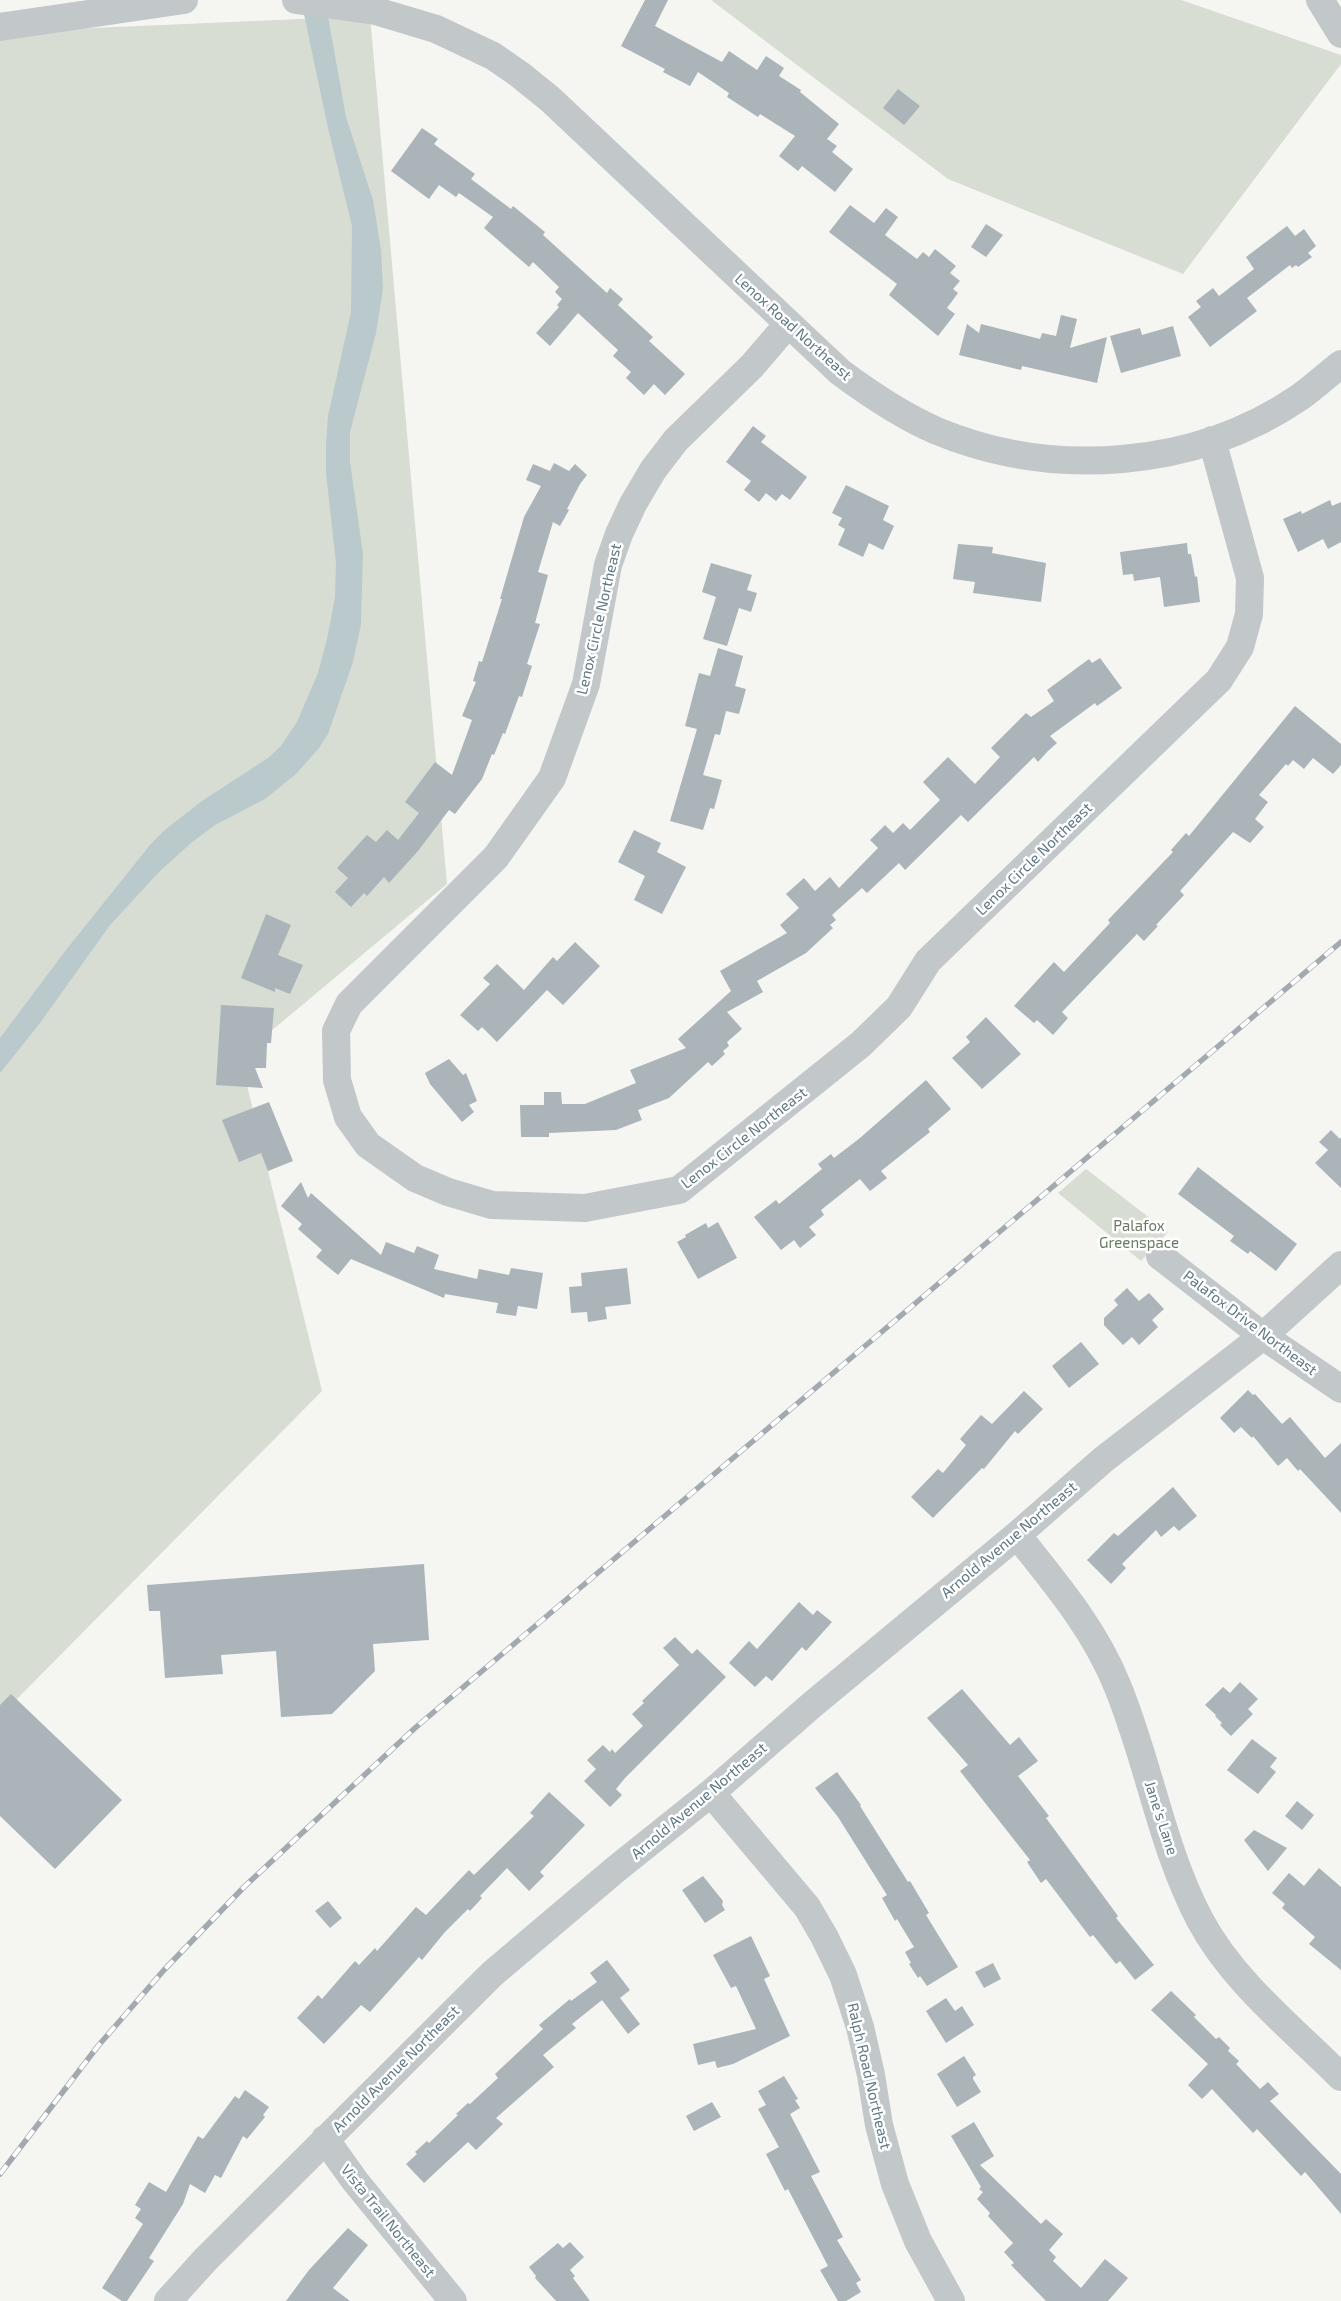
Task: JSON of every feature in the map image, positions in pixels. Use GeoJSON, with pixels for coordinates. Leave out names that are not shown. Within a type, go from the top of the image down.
{"type":"FeatureCollection","features":[{"type":"Feature","properties":{"kind":"street"},"geometry":{"type":"LineString","coordinates":[[0,27],[184,0]]}},
{"type":"Feature","properties":{"kind":"street","name":"Lenox Road Northeast"},"geometry":{"type":"LineString","coordinates":[[297,0],[364,9],[436,29],[488,53],[519,74],[550,99],[840,372],[884,404],[937,431],[987,448],[1039,458],[1099,461],[1158,454],[1212,440],[1259,420],[1291,402],[1341,364]]}},
{"type":"Feature","properties":{"kind":"street"},"geometry":{"type":"LineString","coordinates":[[1320,0],[1341,34]]}},
{"type":"Feature","properties":{"kind":"street","name":"Lenox Circle Northeast"},"geometry":{"type":"LineString","coordinates":[[788,324],[752,366],[676,440],[652,470],[633,504],[619,534],[608,565],[586,684],[552,778],[496,857],[349,1004],[336,1031],[337,1080],[348,1117],[368,1145],[415,1178],[448,1192],[492,1206],[585,1208],[679,1190],[861,1044],[899,1007],[928,961],[1219,680],[1240,647],[1249,614],[1250,578],[1212,440]]}},
{"type":"Feature","properties":{"kind":"street","name":"Palafox Drive Northeast"},"geometry":{"type":"LineString","coordinates":[[1160,1256],[1263,1336],[1341,1389]]}},
{"type":"Feature","properties":{"kind":"street","name":"Arnold Avenue Northeast"},"geometry":{"type":"LineString","coordinates":[[168,2301],[206,2259],[492,1974],[616,1869],[711,1793],[813,1704],[1017,1535],[1104,1459],[1263,1336],[1341,1265]]}},
{"type":"Feature","properties":{"kind":"street","name":"Jane's Lane"},"geometry":{"type":"LineString","coordinates":[[1017,1535],[1081,1615],[1102,1651],[1131,1722],[1159,1817],[1184,1885],[1213,1941],[1249,1986],[1341,2077]]}},
{"type":"Feature","properties":{"kind":"street","name":"Ralph Road Northeast"},"geometry":{"type":"LineString","coordinates":[[711,1793],[807,1908],[824,1936],[843,1976],[860,2027],[871,2075],[878,2125],[895,2184],[918,2240],[951,2301]]}},
{"type":"Feature","properties":{"kind":"street","name":"Vista Trail Northeast"},"geometry":{"type":"LineString","coordinates":[[325,2139],[355,2181],[453,2301]]}},
{"type":"Feature","properties":{"kind":"green space"},"geometry":{"type":"Polygon","coordinates":[[[711,0],[1181,0],[1341,55],[1341,64],[1183,274],[948,179],[711,0]]]}},
{"type":"Feature","properties":{"kind":"green space"},"geometry":{"type":"Polygon","coordinates":[[[370,16],[447,884],[240,1057],[322,1391],[0,1716],[0,32],[370,16]]]}},
{"type":"Feature","properties":{"kind":"green space","name":"Palafox Greenspace"},"geometry":{"type":"Polygon","coordinates":[[[1086,1169],[1168,1232],[1141,1261],[1058,1193],[1086,1169]]]}},
{"type":"Feature","properties":{"kind":"shaded area"},"geometry":{"type":"Polygon","coordinates":[[[301,0],[325,0],[346,117],[373,200],[381,250],[383,289],[376,333],[350,432],[350,462],[363,554],[361,624],[353,662],[328,734],[319,748],[296,774],[265,799],[215,825],[191,843],[159,872],[110,925],[40,1023],[0,1073],[0,1038],[66,950],[150,845],[166,829],[202,801],[268,758],[281,746],[297,722],[318,673],[335,597],[336,563],[326,473],[326,445],[328,416],[351,312],[352,226],[328,128],[301,0]]]}},
{"type":"Feature","properties":{"kind":"building"},"geometry":{"type":"Polygon","coordinates":[[[645,0],[668,0],[655,26],[722,62],[729,51],[757,70],[766,56],[784,68],[779,76],[801,90],[800,92],[839,124],[827,139],[837,146],[832,152],[853,169],[835,192],[802,166],[798,171],[779,156],[795,136],[760,114],[758,117],[727,97],[729,93],[698,72],[690,86],[663,72],[665,69],[621,46],[645,0]]]}},
{"type":"Feature","properties":{"kind":"building"},"geometry":{"type":"Polygon","coordinates":[[[898,89],[920,106],[904,125],[883,108],[898,89]]]}},
{"type":"Feature","properties":{"kind":"building"},"geometry":{"type":"Polygon","coordinates":[[[422,128],[438,139],[434,144],[475,174],[471,179],[511,209],[513,206],[545,232],[543,235],[607,293],[610,288],[623,299],[618,305],[653,337],[649,341],[685,374],[665,395],[654,384],[644,395],[626,378],[631,372],[613,356],[618,350],[578,313],[550,346],[536,333],[559,307],[557,305],[562,299],[555,292],[559,287],[533,262],[529,267],[484,228],[493,217],[459,193],[456,197],[439,185],[429,199],[391,171],[422,128]]]}},
{"type":"Feature","properties":{"kind":"building"},"geometry":{"type":"Polygon","coordinates":[[[850,205],[874,223],[886,208],[898,217],[885,235],[917,259],[923,252],[929,257],[935,249],[956,266],[950,273],[960,281],[953,289],[958,293],[947,308],[955,314],[938,336],[889,295],[897,284],[829,232],[850,205]]]}},
{"type":"Feature","properties":{"kind":"building"},"geometry":{"type":"Polygon","coordinates":[[[986,224],[1003,235],[986,257],[971,247],[986,224]]]}},
{"type":"Feature","properties":{"kind":"building"},"geometry":{"type":"Polygon","coordinates":[[[1287,226],[1295,236],[1304,229],[1316,246],[1308,253],[1312,257],[1298,267],[1296,265],[1292,268],[1290,265],[1247,298],[1257,311],[1210,347],[1188,317],[1201,307],[1196,301],[1213,288],[1219,296],[1254,269],[1246,257],[1287,226]]]}},
{"type":"Feature","properties":{"kind":"building"},"geometry":{"type":"Polygon","coordinates":[[[1061,315],[1077,319],[1070,348],[1107,337],[1097,383],[1022,366],[1021,370],[959,355],[967,324],[979,333],[981,324],[1040,339],[1042,333],[1056,336],[1061,315]]]}},
{"type":"Feature","properties":{"kind":"building"},"geometry":{"type":"Polygon","coordinates":[[[1173,326],[1181,356],[1121,373],[1110,336],[1140,328],[1142,335],[1173,326]]]}},
{"type":"Feature","properties":{"kind":"building"},"geometry":{"type":"Polygon","coordinates":[[[753,426],[766,436],[761,442],[807,477],[790,500],[782,494],[776,501],[766,493],[759,502],[744,490],[751,481],[726,462],[753,426]]]}},
{"type":"Feature","properties":{"kind":"building"},"geometry":{"type":"Polygon","coordinates":[[[554,463],[569,471],[575,464],[587,475],[580,484],[560,526],[553,522],[538,572],[548,575],[535,623],[540,624],[527,664],[532,666],[522,697],[519,696],[505,734],[503,733],[494,755],[492,754],[482,779],[455,814],[449,810],[418,851],[389,883],[384,877],[367,896],[364,893],[351,907],[335,892],[348,878],[337,868],[367,835],[376,842],[387,830],[398,840],[419,813],[405,802],[435,762],[452,775],[472,720],[462,716],[476,682],[473,681],[479,661],[482,662],[502,599],[500,599],[524,517],[541,486],[526,480],[533,464],[550,471],[554,463]]]}},
{"type":"Feature","properties":{"kind":"building"},"geometry":{"type":"Polygon","coordinates":[[[846,485],[889,506],[883,520],[894,526],[883,550],[869,543],[863,557],[838,545],[845,529],[838,525],[842,518],[832,513],[846,485]]]}},
{"type":"Feature","properties":{"kind":"building"},"geometry":{"type":"Polygon","coordinates":[[[1330,500],[1332,506],[1341,502],[1341,542],[1328,549],[1323,539],[1298,552],[1283,519],[1301,511],[1302,514],[1330,500]]]}},
{"type":"Feature","properties":{"kind":"building"},"geometry":{"type":"Polygon","coordinates":[[[1187,543],[1188,554],[1191,554],[1195,577],[1197,576],[1200,602],[1164,607],[1160,577],[1134,581],[1133,574],[1123,575],[1120,552],[1187,543]]]}},
{"type":"Feature","properties":{"kind":"building"},"geometry":{"type":"Polygon","coordinates":[[[958,544],[993,547],[992,553],[1046,563],[1041,602],[973,593],[975,582],[953,579],[958,544]]]}},
{"type":"Feature","properties":{"kind":"building"},"geometry":{"type":"Polygon","coordinates":[[[711,563],[752,575],[747,590],[757,593],[751,612],[739,608],[727,646],[703,639],[716,597],[702,592],[711,563]]]}},
{"type":"Feature","properties":{"kind":"building"},"geometry":{"type":"Polygon","coordinates":[[[718,648],[743,656],[735,686],[746,689],[739,714],[726,711],[720,735],[715,734],[703,775],[722,780],[714,809],[710,808],[703,830],[670,821],[697,729],[685,726],[699,673],[710,676],[718,648]]]}},
{"type":"Feature","properties":{"kind":"building"},"geometry":{"type":"Polygon","coordinates":[[[1100,658],[1122,688],[1097,706],[1095,703],[1050,736],[1057,743],[1038,762],[1034,757],[968,822],[961,815],[905,870],[899,863],[867,893],[862,888],[832,915],[836,920],[830,925],[833,928],[806,953],[757,981],[763,992],[727,1012],[742,1029],[727,1042],[729,1046],[723,1051],[725,1054],[712,1066],[708,1062],[669,1098],[638,1110],[642,1120],[616,1130],[549,1133],[549,1137],[521,1137],[520,1105],[544,1105],[544,1092],[561,1092],[562,1104],[585,1104],[636,1083],[630,1070],[686,1048],[678,1039],[731,991],[720,971],[787,933],[780,925],[799,908],[786,894],[804,878],[815,891],[830,877],[839,888],[878,848],[870,840],[885,825],[893,833],[903,823],[910,830],[940,800],[923,782],[948,757],[975,784],[1000,757],[991,748],[1026,713],[1031,717],[1054,701],[1047,690],[1089,659],[1092,663],[1100,658]]]}},
{"type":"Feature","properties":{"kind":"building"},"geometry":{"type":"Polygon","coordinates":[[[1295,706],[1341,744],[1341,765],[1333,774],[1313,758],[1304,769],[1293,760],[1288,766],[1286,764],[1259,795],[1268,802],[1255,819],[1264,827],[1250,843],[1233,832],[1180,891],[1184,895],[1144,941],[1137,934],[1062,1012],[1068,1018],[1053,1035],[1037,1020],[1034,1023],[1014,1006],[1054,962],[1064,972],[1110,923],[1108,920],[1173,852],[1171,850],[1186,833],[1189,836],[1295,706]]]}},
{"type":"Feature","properties":{"kind":"building"},"geometry":{"type":"Polygon","coordinates":[[[634,830],[661,843],[657,852],[686,867],[662,914],[634,900],[645,876],[618,862],[634,830]]]}},
{"type":"Feature","properties":{"kind":"building"},"geometry":{"type":"Polygon","coordinates":[[[266,914],[291,925],[278,955],[303,965],[290,994],[275,988],[275,992],[241,978],[266,914]]]}},
{"type":"Feature","properties":{"kind":"building"},"geometry":{"type":"Polygon","coordinates":[[[575,942],[600,966],[563,1005],[547,990],[497,1042],[482,1027],[478,1031],[460,1015],[490,984],[483,978],[497,964],[524,990],[553,957],[557,961],[575,942]]]}},
{"type":"Feature","properties":{"kind":"building"},"geometry":{"type":"Polygon","coordinates":[[[221,1005],[274,1008],[271,1043],[267,1043],[266,1068],[255,1068],[263,1088],[216,1085],[221,1005]]]}},
{"type":"Feature","properties":{"kind":"building"},"geometry":{"type":"Polygon","coordinates":[[[986,1017],[1021,1054],[982,1089],[952,1058],[970,1042],[966,1037],[986,1017]]]}},
{"type":"Feature","properties":{"kind":"building"},"geometry":{"type":"Polygon","coordinates":[[[449,1059],[463,1075],[466,1073],[477,1101],[469,1105],[474,1112],[462,1122],[430,1084],[425,1073],[449,1059]]]}},
{"type":"Feature","properties":{"kind":"building"},"geometry":{"type":"Polygon","coordinates":[[[926,1080],[951,1109],[928,1129],[930,1132],[881,1171],[887,1178],[870,1191],[860,1179],[821,1210],[824,1215],[809,1227],[816,1235],[800,1248],[794,1240],[781,1250],[754,1217],[776,1200],[779,1204],[822,1169],[818,1164],[831,1154],[834,1158],[860,1138],[926,1080]]]}},
{"type":"Feature","properties":{"kind":"building"},"geometry":{"type":"Polygon","coordinates":[[[269,1102],[293,1161],[268,1171],[261,1153],[239,1162],[222,1120],[269,1102]]]}},
{"type":"Feature","properties":{"kind":"building"},"geometry":{"type":"Polygon","coordinates":[[[1331,1130],[1340,1139],[1341,1137],[1341,1188],[1315,1163],[1328,1150],[1319,1142],[1331,1130]]]}},
{"type":"Feature","properties":{"kind":"building"},"geometry":{"type":"Polygon","coordinates":[[[1198,1167],[1297,1244],[1276,1271],[1250,1251],[1248,1254],[1230,1241],[1234,1236],[1178,1194],[1198,1167]]]}},
{"type":"Feature","properties":{"kind":"building"},"geometry":{"type":"Polygon","coordinates":[[[301,1182],[308,1198],[311,1193],[381,1255],[386,1242],[414,1253],[417,1246],[439,1255],[434,1269],[477,1279],[479,1269],[509,1275],[511,1268],[543,1273],[537,1309],[518,1306],[516,1316],[496,1313],[498,1303],[445,1294],[444,1298],[351,1259],[338,1275],[316,1257],[322,1250],[298,1229],[302,1224],[281,1206],[301,1182]]]}},
{"type":"Feature","properties":{"kind":"building"},"geometry":{"type":"Polygon","coordinates":[[[718,1222],[737,1258],[698,1279],[677,1242],[706,1223],[708,1228],[718,1222]]]}},
{"type":"Feature","properties":{"kind":"building"},"geometry":{"type":"Polygon","coordinates":[[[627,1268],[631,1304],[605,1307],[607,1319],[588,1322],[587,1312],[571,1313],[569,1287],[582,1286],[581,1273],[627,1268]]]}},
{"type":"Feature","properties":{"kind":"building"},"geometry":{"type":"Polygon","coordinates":[[[1127,1288],[1139,1301],[1149,1293],[1164,1309],[1152,1320],[1158,1327],[1139,1345],[1132,1337],[1123,1345],[1104,1325],[1104,1318],[1118,1305],[1114,1300],[1127,1288]]]}},
{"type":"Feature","properties":{"kind":"building"},"geometry":{"type":"Polygon","coordinates":[[[1081,1342],[1099,1364],[1069,1388],[1052,1366],[1081,1342]]]}},
{"type":"Feature","properties":{"kind":"building"},"geometry":{"type":"Polygon","coordinates":[[[1248,1390],[1253,1395],[1255,1394],[1282,1424],[1290,1417],[1325,1458],[1341,1443],[1341,1513],[1300,1469],[1298,1471],[1287,1458],[1278,1466],[1253,1436],[1252,1438],[1241,1427],[1234,1433],[1220,1418],[1248,1390]]]}},
{"type":"Feature","properties":{"kind":"building"},"geometry":{"type":"Polygon","coordinates":[[[1024,1391],[1043,1409],[1018,1434],[1015,1431],[984,1469],[982,1468],[933,1518],[911,1497],[938,1469],[943,1473],[966,1445],[960,1439],[981,1415],[992,1424],[1024,1391]]]}},
{"type":"Feature","properties":{"kind":"building"},"geometry":{"type":"Polygon","coordinates":[[[1173,1487],[1197,1516],[1179,1531],[1174,1526],[1161,1537],[1156,1530],[1122,1564],[1126,1568],[1111,1584],[1087,1560],[1114,1533],[1118,1536],[1173,1487]]]}},
{"type":"Feature","properties":{"kind":"building"},"geometry":{"type":"Polygon","coordinates":[[[424,1564],[429,1640],[373,1644],[375,1671],[332,1714],[281,1717],[276,1651],[221,1655],[223,1674],[165,1678],[160,1611],[149,1611],[147,1585],[424,1564]]]}},
{"type":"Feature","properties":{"kind":"building"},"geometry":{"type":"Polygon","coordinates":[[[799,1602],[813,1615],[817,1610],[832,1622],[806,1651],[802,1647],[772,1681],[766,1676],[755,1687],[729,1663],[749,1641],[757,1649],[799,1602]]]}},
{"type":"Feature","properties":{"kind":"building"},"geometry":{"type":"Polygon","coordinates":[[[675,1637],[692,1654],[697,1649],[726,1677],[625,1778],[616,1789],[622,1795],[610,1807],[584,1781],[596,1769],[587,1760],[603,1745],[610,1752],[612,1749],[615,1753],[643,1726],[632,1714],[644,1703],[642,1701],[679,1665],[663,1648],[675,1637]]]}},
{"type":"Feature","properties":{"kind":"building"},"geometry":{"type":"Polygon","coordinates":[[[1240,1682],[1258,1699],[1248,1709],[1253,1714],[1231,1736],[1220,1725],[1222,1723],[1216,1715],[1205,1705],[1223,1687],[1230,1693],[1240,1682]]]}},
{"type":"Feature","properties":{"kind":"building"},"geometry":{"type":"Polygon","coordinates":[[[962,1689],[1010,1745],[1019,1737],[1038,1761],[1018,1776],[1049,1816],[1046,1818],[1118,1916],[1116,1918],[1154,1965],[1135,1980],[1120,1961],[1116,1964],[1093,1935],[1090,1937],[1046,1879],[1041,1883],[1027,1862],[1030,1860],[960,1771],[968,1765],[927,1718],[962,1689]]]}},
{"type":"Feature","properties":{"kind":"building"},"geometry":{"type":"Polygon","coordinates":[[[11,1694],[122,1800],[55,1869],[0,1816],[0,1705],[11,1694]]]}},
{"type":"Feature","properties":{"kind":"building"},"geometry":{"type":"Polygon","coordinates":[[[1252,1739],[1277,1758],[1270,1767],[1276,1772],[1258,1794],[1227,1770],[1252,1739]]]}},
{"type":"Feature","properties":{"kind":"building"},"geometry":{"type":"Polygon","coordinates":[[[837,1772],[861,1805],[908,1882],[910,1881],[929,1913],[926,1915],[958,1967],[927,1986],[920,1976],[918,1978],[909,1964],[911,1963],[905,1952],[914,1947],[897,1919],[895,1921],[882,1898],[887,1895],[838,1817],[815,1788],[837,1772]]]}},
{"type":"Feature","properties":{"kind":"building"},"geometry":{"type":"Polygon","coordinates":[[[549,1792],[585,1825],[540,1872],[544,1876],[529,1891],[507,1868],[480,1896],[482,1898],[470,1911],[468,1909],[445,1932],[422,1960],[419,1957],[370,2012],[361,2005],[324,2044],[297,2018],[318,1995],[322,1999],[355,1961],[359,1965],[375,1948],[377,1951],[416,1907],[426,1915],[469,1870],[474,1875],[534,1816],[530,1813],[549,1792]]]}},
{"type":"Feature","properties":{"kind":"building"},"geometry":{"type":"Polygon","coordinates":[[[1297,1801],[1314,1815],[1302,1830],[1285,1816],[1297,1801]]]}},
{"type":"Feature","properties":{"kind":"building"},"geometry":{"type":"Polygon","coordinates":[[[1254,1830],[1287,1848],[1268,1871],[1244,1840],[1254,1830]]]}},
{"type":"Feature","properties":{"kind":"building"},"geometry":{"type":"Polygon","coordinates":[[[1319,1868],[1341,1887],[1341,1970],[1309,1944],[1315,1937],[1282,1908],[1285,1904],[1272,1893],[1289,1873],[1304,1886],[1319,1868]]]}},
{"type":"Feature","properties":{"kind":"building"},"geometry":{"type":"Polygon","coordinates":[[[703,1876],[723,1901],[722,1905],[725,1910],[705,1923],[682,1890],[703,1876]]]}},
{"type":"Feature","properties":{"kind":"building"},"geometry":{"type":"Polygon","coordinates":[[[328,1901],[342,1918],[330,1928],[315,1911],[328,1901]]]}},
{"type":"Feature","properties":{"kind":"building"},"geometry":{"type":"Polygon","coordinates":[[[751,1936],[770,1976],[764,1979],[790,2036],[733,2064],[717,2068],[715,2061],[698,2065],[693,2044],[756,2029],[736,1986],[731,1988],[713,1955],[751,1936]]]}},
{"type":"Feature","properties":{"kind":"building"},"geometry":{"type":"Polygon","coordinates":[[[607,1960],[630,1990],[620,1998],[640,2024],[628,2034],[602,2000],[572,2024],[576,2028],[543,2055],[554,2067],[496,2118],[503,2124],[476,2150],[468,2142],[424,2183],[406,2164],[417,2154],[415,2152],[427,2141],[429,2143],[458,2115],[456,2114],[468,2103],[470,2104],[498,2078],[495,2074],[543,2029],[539,2025],[570,1999],[571,2001],[597,1982],[590,1973],[607,1960]]]}},
{"type":"Feature","properties":{"kind":"building"},"geometry":{"type":"Polygon","coordinates":[[[993,1963],[1001,1979],[984,1988],[975,1972],[993,1963]]]}},
{"type":"Feature","properties":{"kind":"building"},"geometry":{"type":"Polygon","coordinates":[[[1171,1991],[1196,2015],[1194,2017],[1216,2039],[1219,2037],[1230,2048],[1228,2051],[1239,2061],[1236,2064],[1260,2089],[1268,2082],[1279,2094],[1270,2101],[1341,2174],[1341,2214],[1305,2172],[1301,2176],[1257,2129],[1253,2133],[1212,2089],[1202,2099],[1188,2085],[1208,2064],[1151,2010],[1171,1991]]]}},
{"type":"Feature","properties":{"kind":"building"},"geometry":{"type":"Polygon","coordinates":[[[946,1998],[955,2011],[962,2006],[974,2025],[946,2043],[926,2011],[946,1998]]]}},
{"type":"Feature","properties":{"kind":"building"},"geometry":{"type":"Polygon","coordinates":[[[964,2056],[976,2075],[973,2079],[981,2092],[957,2107],[937,2074],[964,2056]]]}},
{"type":"Feature","properties":{"kind":"building"},"geometry":{"type":"Polygon","coordinates":[[[784,2076],[798,2099],[795,2100],[800,2108],[790,2114],[820,2172],[811,2176],[843,2237],[837,2240],[861,2280],[856,2283],[861,2292],[846,2301],[838,2301],[820,2270],[828,2266],[788,2189],[785,2191],[766,2154],[779,2147],[758,2109],[766,2105],[758,2091],[784,2076]]]}},
{"type":"Feature","properties":{"kind":"building"},"geometry":{"type":"Polygon","coordinates":[[[245,2090],[269,2107],[263,2115],[265,2117],[247,2139],[243,2136],[221,2178],[215,2175],[205,2193],[190,2184],[183,2204],[149,2258],[154,2261],[127,2301],[122,2301],[102,2288],[143,2224],[135,2218],[141,2209],[135,2205],[149,2182],[166,2192],[198,2136],[203,2139],[235,2096],[239,2099],[245,2090]]]}},
{"type":"Feature","properties":{"kind":"building"},"geometry":{"type":"Polygon","coordinates":[[[712,2102],[721,2117],[694,2131],[686,2116],[712,2102]]]}},
{"type":"Feature","properties":{"kind":"building"},"geometry":{"type":"Polygon","coordinates":[[[974,2122],[994,2156],[980,2165],[1041,2224],[1046,2219],[1063,2234],[1049,2250],[1056,2257],[1053,2261],[1081,2288],[1105,2259],[1128,2278],[1108,2301],[1046,2301],[1011,2265],[1014,2263],[1004,2252],[1013,2243],[988,2216],[990,2213],[977,2199],[983,2192],[979,2189],[981,2187],[951,2136],[974,2122]]]}},
{"type":"Feature","properties":{"kind":"building"},"geometry":{"type":"Polygon","coordinates":[[[348,2228],[368,2245],[333,2288],[350,2301],[286,2301],[309,2270],[348,2228]]]}},
{"type":"Feature","properties":{"kind":"building"},"geometry":{"type":"Polygon","coordinates":[[[570,2242],[584,2257],[570,2270],[575,2276],[573,2278],[590,2301],[556,2301],[535,2278],[536,2276],[529,2267],[558,2243],[563,2248],[570,2242]]]}},
{"type":"Feature","properties":{"kind":"railway"},"geometry":{"type":"LineString","coordinates":[[0,2174],[98,2046],[164,1970],[244,1887],[415,1728],[1341,942]]}}]}
